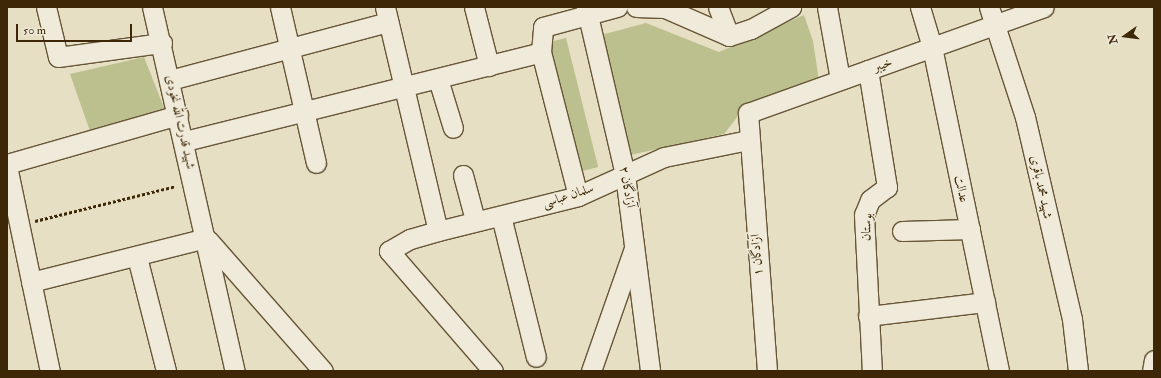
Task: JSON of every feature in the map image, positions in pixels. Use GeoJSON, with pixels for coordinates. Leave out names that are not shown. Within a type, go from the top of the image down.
{"type":"FeatureCollection","features":[{"type":"Feature","properties":{"kind":"street"},"geometry":{"type":"LineString","coordinates":[[46,7],[58,57],[162,43]]}},
{"type":"Feature","properties":{"kind":"street","name":"شهید قدرت الله نخودی"},"geometry":{"type":"LineString","coordinates":[[152,7],[185,141],[235,371]]}},
{"type":"Feature","properties":{"kind":"street"},"geometry":{"type":"LineString","coordinates":[[280,7],[316,163]]}},
{"type":"Feature","properties":{"kind":"street"},"geometry":{"type":"LineString","coordinates":[[474,7],[488,66]]}},
{"type":"Feature","properties":{"kind":"street"},"geometry":{"type":"LineString","coordinates":[[578,196],[541,52],[543,27],[587,12],[617,7]]}},
{"type":"Feature","properties":{"kind":"street"},"geometry":{"type":"LineString","coordinates":[[636,7],[665,8],[729,36],[751,29],[791,7]]}},
{"type":"Feature","properties":{"kind":"street"},"geometry":{"type":"LineString","coordinates":[[718,7],[729,36]]}},
{"type":"Feature","properties":{"kind":"street"},"geometry":{"type":"LineString","coordinates":[[827,7],[840,79]]}},
{"type":"Feature","properties":{"kind":"street","name":"عدالت"},"geometry":{"type":"LineString","coordinates":[[920,7],[932,47],[999,371]]}},
{"type":"Feature","properties":{"kind":"street","name":"خیبر"},"geometry":{"type":"LineString","coordinates":[[748,140],[748,113],[932,47],[992,16],[1044,7]]}},
{"type":"Feature","properties":{"kind":"street","name":"آزادگان ۲"},"geometry":{"type":"LineString","coordinates":[[587,12],[625,175],[636,241],[650,371]]}},
{"type":"Feature","properties":{"kind":"street"},"geometry":{"type":"LineString","coordinates":[[170,80],[290,48],[386,15],[438,231]]}},
{"type":"Feature","properties":{"kind":"street","name":"شهید محمد باقری"},"geometry":{"type":"LineString","coordinates":[[992,16],[1025,117],[1072,319],[1078,371]]}},
{"type":"Feature","properties":{"kind":"street"},"geometry":{"type":"LineString","coordinates":[[185,141],[438,79],[541,52]]}},
{"type":"Feature","properties":{"kind":"street","name":"بوستان"},"geometry":{"type":"LineString","coordinates":[[868,70],[887,187],[870,200],[864,215],[872,371]]}},
{"type":"Feature","properties":{"kind":"street"},"geometry":{"type":"LineString","coordinates":[[438,79],[453,128]]}},
{"type":"Feature","properties":{"kind":"street"},"geometry":{"type":"LineString","coordinates":[[50,371],[31,282],[14,219],[7,165],[178,115]]}},
{"type":"Feature","properties":{"kind":"street","name":"سلمان عباسی"},"geometry":{"type":"LineString","coordinates":[[493,371],[389,252],[410,240],[475,220],[501,216],[578,196],[664,157],[748,140]]}},
{"type":"Feature","properties":{"kind":"street","name":"آزادگان ۱"},"geometry":{"type":"LineString","coordinates":[[748,140],[767,371]]}},
{"type":"Feature","properties":{"kind":"street"},"geometry":{"type":"LineString","coordinates":[[463,175],[475,220]]}},
{"type":"Feature","properties":{"kind":"street"},"geometry":{"type":"LineString","coordinates":[[501,216],[536,357]]}},
{"type":"Feature","properties":{"kind":"street"},"geometry":{"type":"LineString","coordinates":[[902,231],[970,229]]}},
{"type":"Feature","properties":{"kind":"street"},"geometry":{"type":"LineString","coordinates":[[31,282],[137,257],[206,238],[323,371]]}},
{"type":"Feature","properties":{"kind":"street"},"geometry":{"type":"LineString","coordinates":[[591,371],[636,241]]}},
{"type":"Feature","properties":{"kind":"street"},"geometry":{"type":"LineString","coordinates":[[137,257],[166,371]]}},
{"type":"Feature","properties":{"kind":"street"},"geometry":{"type":"LineString","coordinates":[[868,316],[985,302]]}},
{"type":"Feature","properties":{"kind":"street"},"geometry":{"type":"LineString","coordinates":[[1152,371],[1154,360]]}},
{"type":"Feature","properties":{"kind":"path"},"geometry":{"type":"LineString","coordinates":[[14,219],[194,181]]}},
{"type":"Feature","properties":{"kind":"green space"},"geometry":{"type":"Polygon","coordinates":[[[804,15],[813,41],[819,81],[746,106],[724,134],[626,156],[601,35],[646,23],[719,52],[804,15]]]}},
{"type":"Feature","properties":{"kind":"green space"},"geometry":{"type":"Polygon","coordinates":[[[566,38],[598,167],[579,172],[547,43],[566,38]]]}},
{"type":"Feature","properties":{"kind":"green space"},"geometry":{"type":"Polygon","coordinates":[[[144,57],[168,118],[92,137],[70,74],[144,57]]]}}]}
